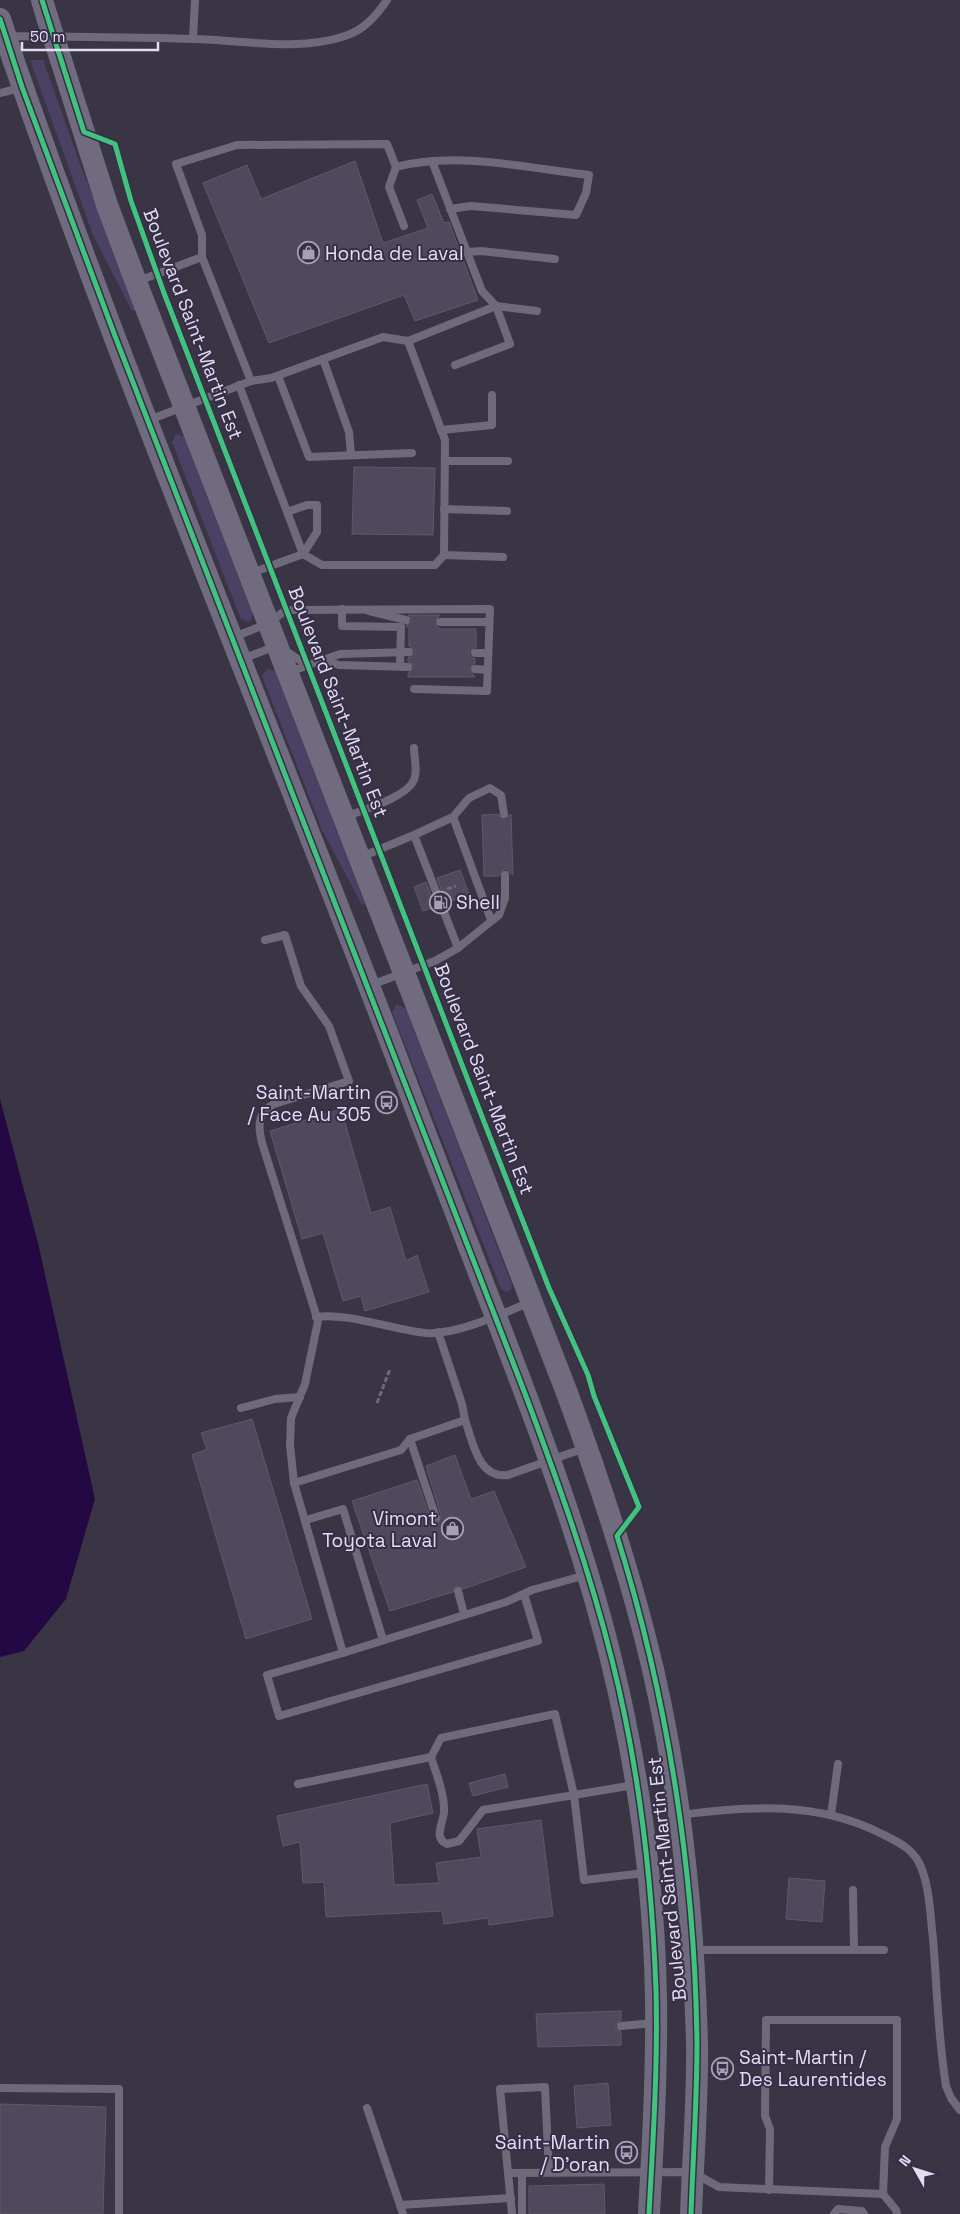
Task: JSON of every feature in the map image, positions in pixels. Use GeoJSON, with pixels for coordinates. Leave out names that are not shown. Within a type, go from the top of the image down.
{"type":"FeatureCollection","features":[{"type":"Feature","properties":{"kind":"main road","name":"Boulevard Saint-Martin Est"},"geometry":{"type":"LineString","coordinates":[[44,8],[107,205],[277,646],[297,668],[343,818],[587,1448],[611,1517],[645,1635],[663,1719],[679,1816],[692,1950],[697,2044],[691,2214]]}},
{"type":"Feature","properties":{"kind":"main road","name":"Boulevard Saint-Martin Est"},"geometry":{"type":"LineString","coordinates":[[0,19],[22,87],[148,420],[496,1316],[550,1460],[588,1575],[612,1662],[635,1784],[648,1872],[656,2023],[649,2214]]}},
{"type":"Feature","properties":{"kind":"lane"},"geometry":{"type":"LineString","coordinates":[[193,39],[195,0]]}},
{"type":"Feature","properties":{"kind":"lane"},"geometry":{"type":"LineString","coordinates":[[0,36],[193,39],[296,43],[330,40],[357,31],[368,24],[387,0]]}},
{"type":"Feature","properties":{"kind":"lane"},"geometry":{"type":"LineString","coordinates":[[0,93],[22,87]]}},
{"type":"Feature","properties":{"kind":"lane"},"geometry":{"type":"LineString","coordinates":[[251,381],[202,257],[202,235],[176,164],[236,145],[387,144],[396,167],[389,187],[404,226]]}},
{"type":"Feature","properties":{"kind":"lane"},"geometry":{"type":"LineString","coordinates":[[432,161],[482,292],[496,306],[510,344],[455,365]]}},
{"type":"Feature","properties":{"kind":"lane"},"geometry":{"type":"LineString","coordinates":[[396,167],[432,161],[465,161],[589,175],[586,193],[576,216],[471,206],[450,208]]}},
{"type":"Feature","properties":{"kind":"lane"},"geometry":{"type":"LineString","coordinates":[[467,252],[481,251],[555,259]]}},
{"type":"Feature","properties":{"kind":"lane"},"geometry":{"type":"LineString","coordinates":[[136,282],[202,257]]}},
{"type":"Feature","properties":{"kind":"lane"},"geometry":{"type":"LineString","coordinates":[[148,420],[239,385],[278,376],[383,337],[408,341],[496,306],[537,311]]}},
{"type":"Feature","properties":{"kind":"lane"},"geometry":{"type":"LineString","coordinates":[[239,385],[303,554],[322,565],[435,565],[444,555],[445,440],[408,341]]}},
{"type":"Feature","properties":{"kind":"lane"},"geometry":{"type":"LineString","coordinates":[[323,359],[349,432],[351,456]]}},
{"type":"Feature","properties":{"kind":"lane"},"geometry":{"type":"LineString","coordinates":[[278,376],[309,457],[412,453]]}},
{"type":"Feature","properties":{"kind":"lane"},"geometry":{"type":"LineString","coordinates":[[441,430],[492,425],[492,395]]}},
{"type":"Feature","properties":{"kind":"lane"},"geometry":{"type":"LineString","coordinates":[[445,461],[508,461]]}},
{"type":"Feature","properties":{"kind":"lane"},"geometry":{"type":"LineString","coordinates":[[249,574],[303,554],[317,532],[317,505],[306,505],[287,512]]}},
{"type":"Feature","properties":{"kind":"lane"},"geometry":{"type":"LineString","coordinates":[[444,509],[507,511]]}},
{"type":"Feature","properties":{"kind":"lane"},"geometry":{"type":"LineString","coordinates":[[444,555],[503,557]]}},
{"type":"Feature","properties":{"kind":"lane"},"geometry":{"type":"LineString","coordinates":[[342,609],[342,626],[401,627],[400,666]]}},
{"type":"Feature","properties":{"kind":"lane"},"geometry":{"type":"LineString","coordinates":[[359,609],[406,620]]}},
{"type":"Feature","properties":{"kind":"lane"},"geometry":{"type":"LineString","coordinates":[[232,638],[269,624],[286,610],[490,609],[487,691],[414,689]]}},
{"type":"Feature","properties":{"kind":"lane"},"geometry":{"type":"LineString","coordinates":[[440,622],[489,622]]}},
{"type":"Feature","properties":{"kind":"lane"},"geometry":{"type":"LineString","coordinates":[[240,659],[277,646]]}},
{"type":"Feature","properties":{"kind":"lane"},"geometry":{"type":"LineString","coordinates":[[297,668],[340,654],[408,652]]}},
{"type":"Feature","properties":{"kind":"lane"},"geometry":{"type":"LineString","coordinates":[[475,653],[488,653]]}},
{"type":"Feature","properties":{"kind":"lane"},"geometry":{"type":"LineString","coordinates":[[324,660],[340,665],[408,667]]}},
{"type":"Feature","properties":{"kind":"lane"},"geometry":{"type":"LineString","coordinates":[[475,669],[487,670]]}},
{"type":"Feature","properties":{"kind":"lane"},"geometry":{"type":"LineString","coordinates":[[343,818],[389,800],[408,787],[413,782],[416,774],[414,748]]}},
{"type":"Feature","properties":{"kind":"lane"},"geometry":{"type":"LineString","coordinates":[[358,858],[414,836],[453,817],[469,798],[490,788],[501,795],[504,814]]}},
{"type":"Feature","properties":{"kind":"lane"},"geometry":{"type":"LineString","coordinates":[[453,817],[491,920]]}},
{"type":"Feature","properties":{"kind":"lane"},"geometry":{"type":"LineString","coordinates":[[414,836],[458,948]]}},
{"type":"Feature","properties":{"kind":"lane"},"geometry":{"type":"LineString","coordinates":[[369,986],[404,974],[458,948],[501,911],[506,876]]}},
{"type":"Feature","properties":{"kind":"lane"},"geometry":{"type":"LineString","coordinates":[[266,940],[285,935],[301,986],[329,1026],[348,1081],[274,1104],[264,1111],[258,1124],[262,1143],[316,1317],[317,1331],[290,1428],[294,1484],[344,1653]]}},
{"type":"Feature","properties":{"kind":"lane"},"geometry":{"type":"LineString","coordinates":[[316,1317],[331,1316],[398,1329],[438,1332],[496,1316],[531,1303]]}},
{"type":"Feature","properties":{"kind":"lane"},"geometry":{"type":"LineString","coordinates":[[438,1332],[462,1404],[465,1420],[478,1457],[485,1467],[498,1475],[508,1475],[587,1448]]}},
{"type":"Feature","properties":{"kind":"lane"},"geometry":{"type":"LineString","coordinates":[[241,1408],[275,1398],[300,1397]]}},
{"type":"Feature","properties":{"kind":"lane"},"geometry":{"type":"LineString","coordinates":[[294,1484],[401,1450],[410,1439],[465,1420]]}},
{"type":"Feature","properties":{"kind":"lane"},"geometry":{"type":"LineString","coordinates":[[410,1439],[436,1518]]}},
{"type":"Feature","properties":{"kind":"lane"},"geometry":{"type":"LineString","coordinates":[[306,1520],[343,1509],[383,1640]]}},
{"type":"Feature","properties":{"kind":"lane"},"geometry":{"type":"LineString","coordinates":[[524,1594],[538,1641],[279,1716],[267,1675],[344,1653],[524,1594],[588,1575]]}},
{"type":"Feature","properties":{"kind":"lane"},"geometry":{"type":"LineString","coordinates":[[458,1591],[464,1614]]}},
{"type":"Feature","properties":{"kind":"lane"},"geometry":{"type":"LineString","coordinates":[[635,1784],[574,1795],[483,1810],[459,1842],[447,1844],[441,1841],[439,1835],[444,1804],[431,1757],[441,1738],[555,1714],[574,1795],[584,1880],[648,1872]]}},
{"type":"Feature","properties":{"kind":"lane"},"geometry":{"type":"LineString","coordinates":[[298,1784],[431,1757]]}},
{"type":"Feature","properties":{"kind":"lane"},"geometry":{"type":"LineString","coordinates":[[831,1815],[838,1764]]}},
{"type":"Feature","properties":{"kind":"lane"},"geometry":{"type":"LineString","coordinates":[[679,1816],[724,1810],[772,1807],[800,1809],[831,1815],[865,1825],[900,1843],[911,1852],[920,1863],[929,1903],[945,2079],[951,2098],[960,2110]]}},
{"type":"Feature","properties":{"kind":"lane"},"geometry":{"type":"LineString","coordinates":[[853,1890],[854,1950]]}},
{"type":"Feature","properties":{"kind":"lane"},"geometry":{"type":"LineString","coordinates":[[692,1950],[884,1950]]}},
{"type":"Feature","properties":{"kind":"lane"},"geometry":{"type":"LineString","coordinates":[[769,2190],[770,2129],[764,2116],[766,2020],[897,2020],[897,2119],[885,2147],[883,2194],[896,2210],[896,2214]]}},
{"type":"Feature","properties":{"kind":"lane"},"geometry":{"type":"LineString","coordinates":[[621,2026],[656,2023]]}},
{"type":"Feature","properties":{"kind":"lane"},"geometry":{"type":"LineString","coordinates":[[512,2214],[500,2089],[545,2087],[549,2172]]}},
{"type":"Feature","properties":{"kind":"lane"},"geometry":{"type":"LineString","coordinates":[[0,2088],[119,2089],[119,2214]]}},
{"type":"Feature","properties":{"kind":"lane"},"geometry":{"type":"LineString","coordinates":[[367,2108],[403,2214]]}},
{"type":"Feature","properties":{"kind":"lane"},"geometry":{"type":"LineString","coordinates":[[508,2174],[549,2172],[692,2172],[719,2188],[883,2194]]}},
{"type":"Feature","properties":{"kind":"lane"},"geometry":{"type":"LineString","coordinates":[[522,2173],[522,2214]]}},
{"type":"Feature","properties":{"kind":"lane"},"geometry":{"type":"LineString","coordinates":[[400,2205],[511,2198]]}},
{"type":"Feature","properties":{"kind":"lane"},"geometry":{"type":"LineString","coordinates":[[834,2214],[838,2210],[862,2211],[864,2214]]}},
{"type":"Feature","properties":{"kind":"path"},"geometry":{"type":"LineString","coordinates":[[377,1403],[390,1369]]}},
{"type":"Feature","properties":{"kind":"shaded area"},"geometry":{"type":"Polygon","coordinates":[[[30,60],[43,60],[136,310],[132,311],[93,235],[30,60]]]}},
{"type":"Feature","properties":{"kind":"shaded area"},"geometry":{"type":"Polygon","coordinates":[[[176,434],[184,436],[252,612],[252,619],[248,622],[241,619],[172,442],[176,434]]]}},
{"type":"Feature","properties":{"kind":"shaded area"},"geometry":{"type":"Polygon","coordinates":[[[268,669],[275,671],[365,904],[362,905],[322,830],[262,676],[268,669]]]}},
{"type":"Feature","properties":{"kind":"shaded area"},"geometry":{"type":"Polygon","coordinates":[[[397,1004],[406,1009],[512,1285],[511,1290],[505,1292],[501,1289],[392,1012],[397,1004]]]}},
{"type":"Feature","properties":{"kind":"shaded area"},"geometry":{"type":"Polygon","coordinates":[[[0,1099],[38,1243],[95,1499],[66,1599],[24,1651],[0,1657],[0,1099]]]}},
{"type":"Feature","properties":{"kind":"building","name":"Honda de Laval"},"geometry":{"type":"Polygon","coordinates":[[[355,161],[383,243],[428,228],[417,200],[432,194],[444,223],[449,222],[478,300],[415,321],[404,295],[269,343],[203,183],[247,165],[261,199],[355,161]]]}},
{"type":"Feature","properties":{"kind":"building"},"geometry":{"type":"Polygon","coordinates":[[[354,467],[435,468],[433,535],[352,534],[354,467]]]}},
{"type":"Feature","properties":{"kind":"building"},"geometry":{"type":"Polygon","coordinates":[[[408,615],[440,615],[434,622],[440,629],[476,629],[476,647],[469,653],[475,659],[475,663],[469,669],[475,677],[408,677],[408,673],[414,667],[408,661],[408,658],[415,652],[409,646],[409,629],[406,625],[412,621],[408,615]]]}},
{"type":"Feature","properties":{"kind":"building"},"geometry":{"type":"Polygon","coordinates":[[[498,814],[504,820],[511,814],[513,875],[505,869],[499,876],[484,876],[482,815],[498,814]]]}},
{"type":"Feature","properties":{"kind":"building"},"geometry":{"type":"Polygon","coordinates":[[[460,870],[469,894],[446,903],[437,878],[460,870]]]}},
{"type":"Feature","properties":{"kind":"building"},"geometry":{"type":"Polygon","coordinates":[[[426,882],[436,907],[423,911],[414,887],[426,882]]]}},
{"type":"Feature","properties":{"kind":"building"},"geometry":{"type":"Polygon","coordinates":[[[341,1109],[371,1213],[390,1207],[406,1261],[417,1255],[429,1292],[365,1311],[361,1296],[343,1301],[323,1233],[302,1239],[270,1131],[341,1109]]]}},
{"type":"Feature","properties":{"kind":"building"},"geometry":{"type":"Polygon","coordinates":[[[252,1419],[312,1619],[246,1639],[192,1455],[207,1449],[201,1433],[252,1419]]]}},
{"type":"Feature","properties":{"kind":"building","name":"Vimont Toyota Laval"},"geometry":{"type":"Polygon","coordinates":[[[455,1455],[471,1499],[494,1491],[526,1567],[463,1589],[456,1586],[453,1592],[390,1611],[352,1501],[417,1480],[431,1520],[434,1523],[438,1523],[441,1516],[426,1466],[455,1455]]]}},
{"type":"Feature","properties":{"kind":"building"},"geometry":{"type":"Polygon","coordinates":[[[505,1774],[508,1787],[473,1796],[469,1783],[505,1774]]]}},
{"type":"Feature","properties":{"kind":"building"},"geometry":{"type":"Polygon","coordinates":[[[427,1784],[433,1813],[390,1823],[394,1885],[439,1883],[436,1863],[481,1857],[477,1829],[541,1820],[553,1916],[489,1925],[488,1918],[444,1924],[442,1911],[326,1917],[324,1882],[303,1883],[300,1842],[283,1846],[277,1816],[427,1784]]]}},
{"type":"Feature","properties":{"kind":"building"},"geometry":{"type":"Polygon","coordinates":[[[789,1878],[825,1881],[822,1922],[786,1919],[789,1878]]]}},
{"type":"Feature","properties":{"kind":"building"},"geometry":{"type":"Polygon","coordinates":[[[621,2011],[621,2020],[615,2026],[621,2032],[621,2045],[538,2047],[536,2014],[621,2011]]]}},
{"type":"Feature","properties":{"kind":"building"},"geometry":{"type":"Polygon","coordinates":[[[608,2083],[611,2125],[577,2128],[574,2086],[608,2083]]]}},
{"type":"Feature","properties":{"kind":"building"},"geometry":{"type":"Polygon","coordinates":[[[0,2104],[106,2107],[103,2214],[0,2214],[0,2104]]]}},
{"type":"Feature","properties":{"kind":"building"},"geometry":{"type":"Polygon","coordinates":[[[604,2184],[605,2214],[529,2214],[529,2186],[604,2184]]]}},
{"type":"Feature","properties":{"kind":"cycle path"},"geometry":{"type":"LineString","coordinates":[[42,0],[84,132],[115,144],[131,201],[164,293],[549,1288],[588,1375],[594,1396],[639,1507],[617,1536],[651,1660],[664,1723],[675,1787],[691,1915],[697,2044],[691,2214]]}},
{"type":"Feature","properties":{"kind":"cycle path"},"geometry":{"type":"LineString","coordinates":[[0,19],[22,87],[115,336],[524,1391],[583,1558],[612,1660],[630,1741],[643,1824],[656,1990],[655,2102],[649,2214]]}},
{"type":"Feature","properties":{"kind":"place","name":"Honda de Laval"},"geometry":{"type":"Point","coordinates":[309,253]}},
{"type":"Feature","properties":{"kind":"place","name":"Shell"},"geometry":{"type":"Point","coordinates":[440,902]}},
{"type":"Feature","properties":{"kind":"place","name":"Saint-Martin / Face Au 305"},"geometry":{"type":"Point","coordinates":[387,1103]}},
{"type":"Feature","properties":{"kind":"place","name":"Vimont Toyota Laval"},"geometry":{"type":"Point","coordinates":[453,1529]}},
{"type":"Feature","properties":{"kind":"place","name":"Saint-Martin / Des Laurentides"},"geometry":{"type":"Point","coordinates":[723,2068]}},
{"type":"Feature","properties":{"kind":"place","name":"Saint-Martin / D'oran"},"geometry":{"type":"Point","coordinates":[626,2153]}}]}
